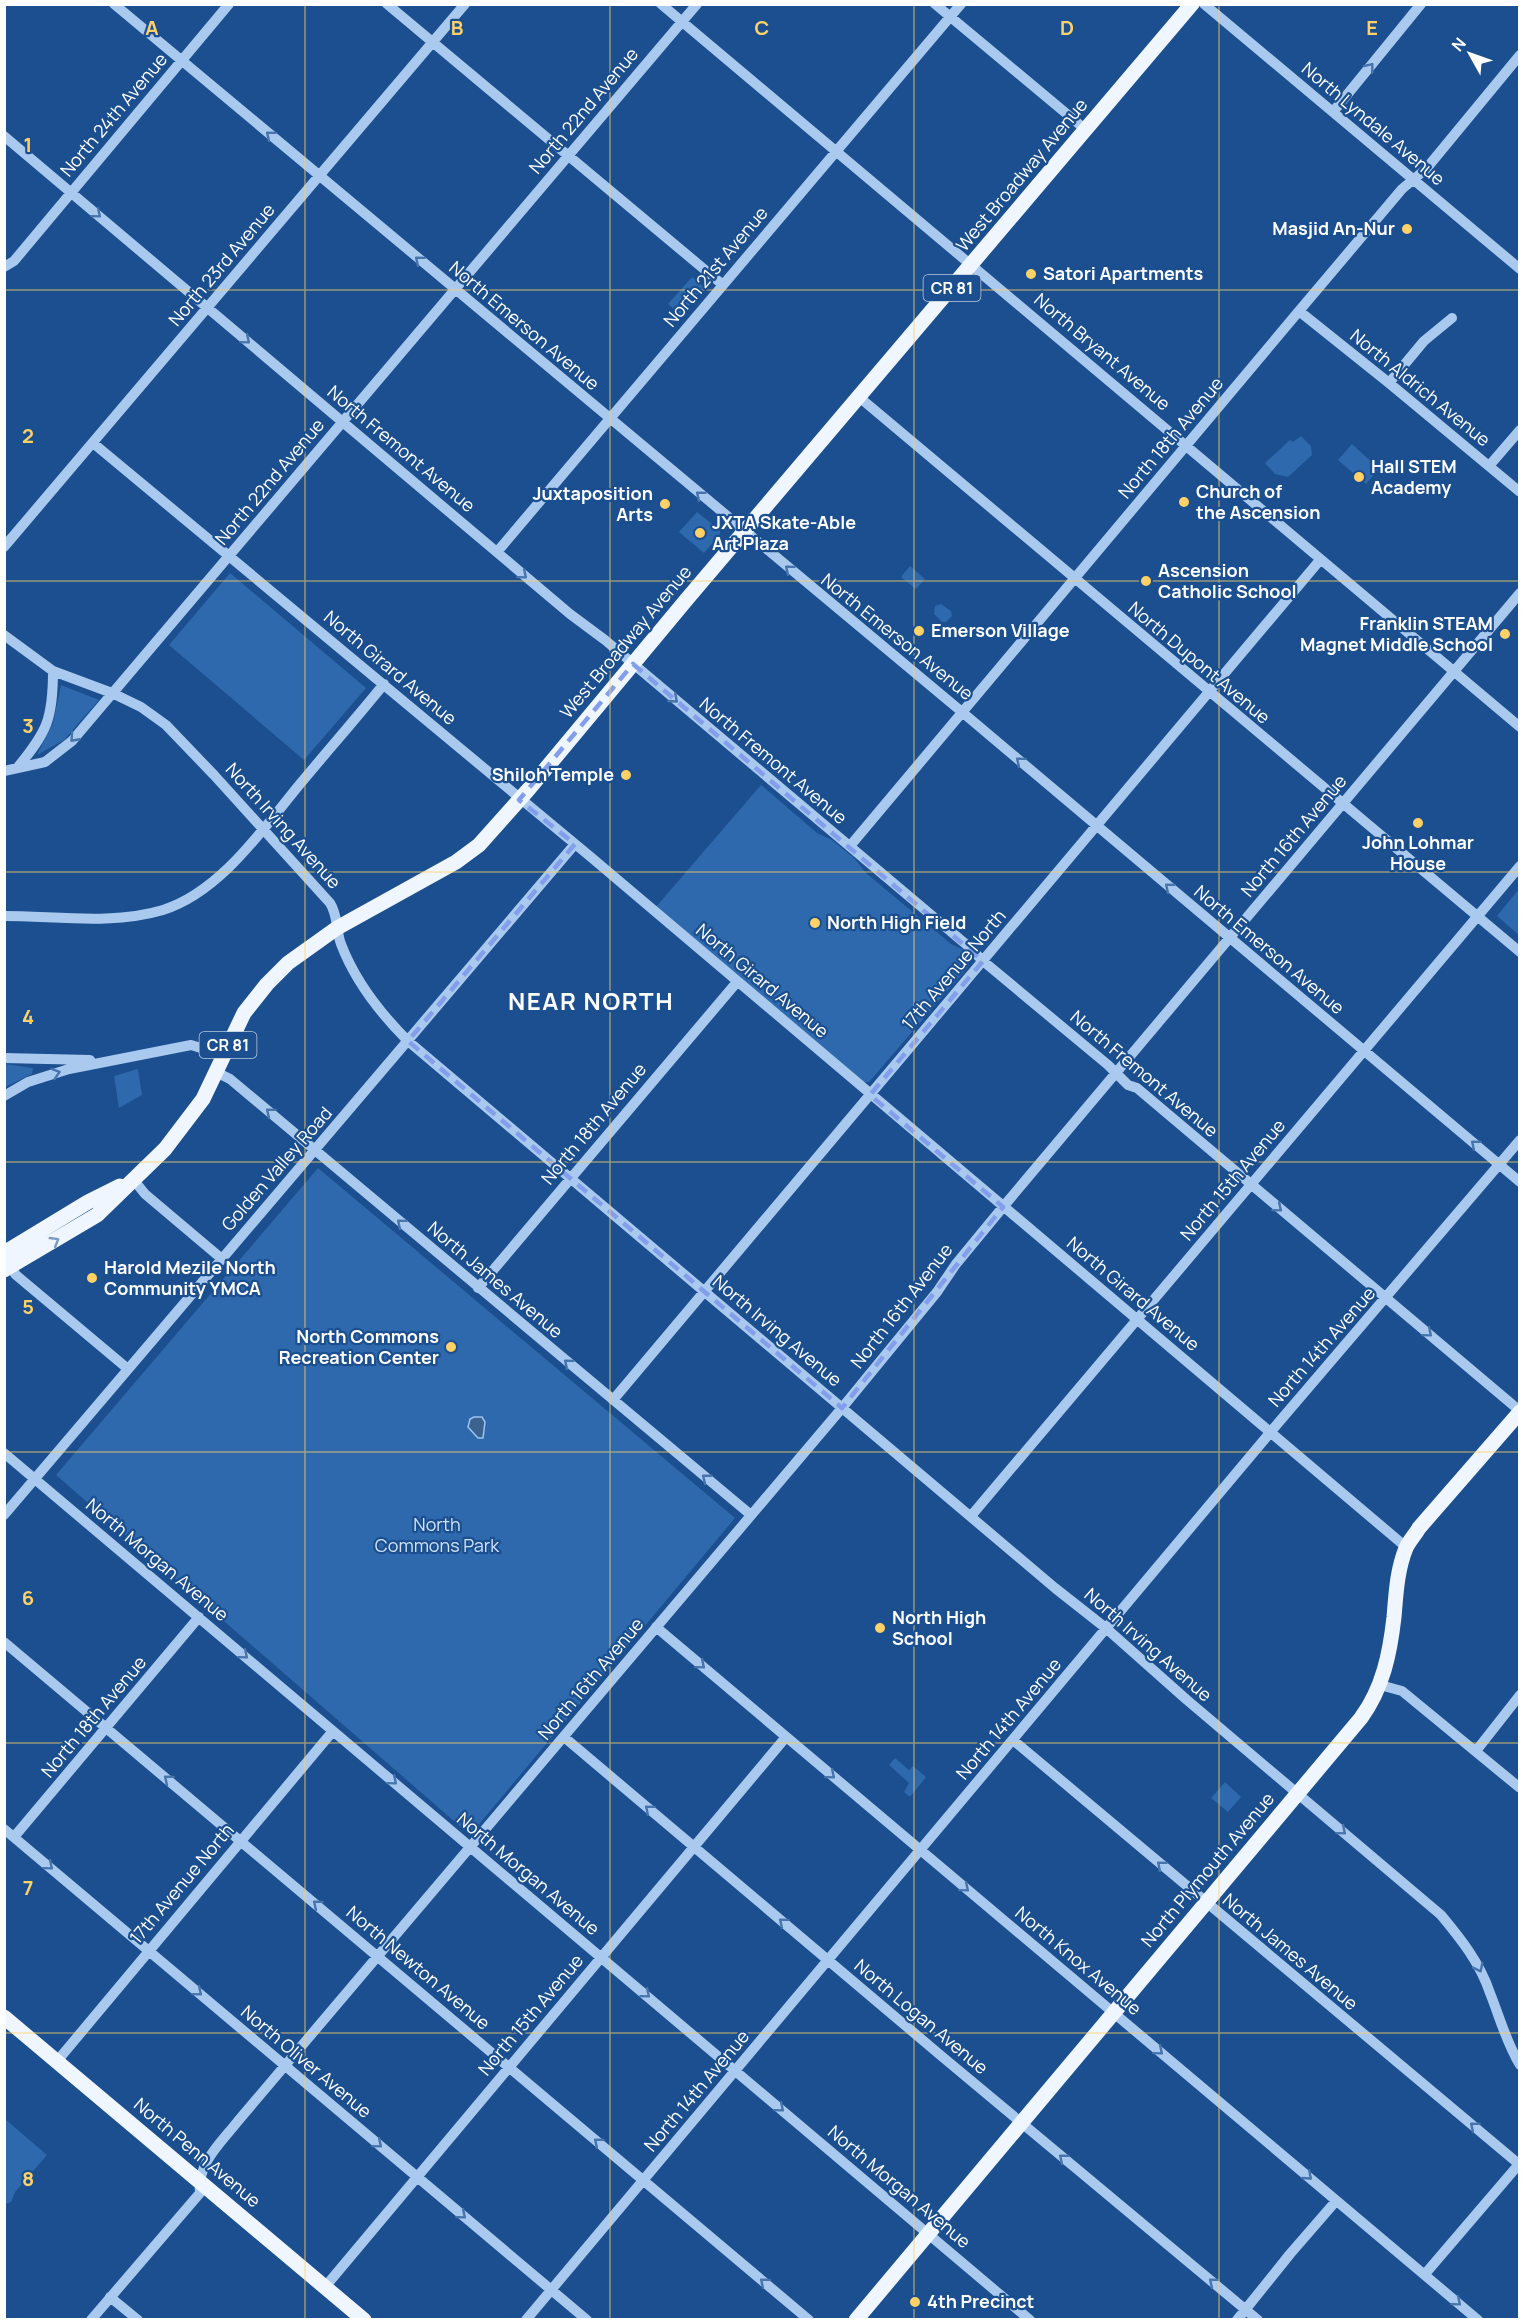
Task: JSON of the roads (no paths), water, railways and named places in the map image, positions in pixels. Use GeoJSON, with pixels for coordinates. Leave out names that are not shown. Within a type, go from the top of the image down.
{"type":"FeatureCollection","features":[{"type":"Feature","properties":{"kind":"main road","name":"West Broadway Avenue"},"geometry":{"type":"LineString","coordinates":[[6,1264],[88,1202],[133,1179],[165,1149],[204,1099],[244,1013],[272,978],[288,963],[337,928],[463,857],[479,845],[1192,4]]}},
{"type":"Feature","properties":{"kind":"main road","name":"North Plymouth Avenue"},"geometry":{"type":"LineString","coordinates":[[855,2319],[1361,1718],[1380,1685],[1388,1659],[1396,1583],[1407,1547],[1419,1528],[1520,1411]]}},
{"type":"Feature","properties":{"kind":"main road","name":"North Penn Avenue"},"geometry":{"type":"LineString","coordinates":[[4,2017],[364,2319]]}},
{"type":"Feature","properties":{"kind":"street","name":"North Emerson Avenue"},"geometry":{"type":"LineString","coordinates":[[114,4],[962,712],[1520,1182]]}},
{"type":"Feature","properties":{"kind":"street","name":"North 24th Avenue"},"geometry":{"type":"LineString","coordinates":[[9,264],[229,4]]}},
{"type":"Feature","properties":{"kind":"street"},"geometry":{"type":"LineString","coordinates":[[387,4],[723,285]]}},
{"type":"Feature","properties":{"kind":"street","name":"North 23rd Avenue"},"geometry":{"type":"LineString","coordinates":[[4,547],[465,4]]}},
{"type":"Feature","properties":{"kind":"street","name":"North Bryant Avenue"},"geometry":{"type":"LineString","coordinates":[[662,4],[836,153],[972,264],[1520,727]]}},
{"type":"Feature","properties":{"kind":"street","name":"North 22nd Avenue"},"geometry":{"type":"LineString","coordinates":[[4,771],[45,762],[61,751],[697,4]]}},
{"type":"Feature","properties":{"kind":"street"},"geometry":{"type":"LineString","coordinates":[[935,4],[1086,130]]}},
{"type":"Feature","properties":{"kind":"street","name":"North 21st Avenue"},"geometry":{"type":"LineString","coordinates":[[497,552],[961,4]]}},
{"type":"Feature","properties":{"kind":"street","name":"North Lyndale Avenue"},"geometry":{"type":"LineString","coordinates":[[1204,4],[1520,269]]}},
{"type":"Feature","properties":{"kind":"street"},"geometry":{"type":"LineString","coordinates":[[1333,112],[1420,4]]}},
{"type":"Feature","properties":{"kind":"street","name":"North 18th Avenue"},"geometry":{"type":"LineString","coordinates":[[850,846],[1402,189],[1426,169],[1520,55]]}},
{"type":"Feature","properties":{"kind":"street","name":"North Fremont Avenue"},"geometry":{"type":"LineString","coordinates":[[4,136],[850,846],[1108,1065],[1128,1085],[1137,1088],[1520,1411]]}},
{"type":"Feature","properties":{"kind":"street","name":"North Aldrich Avenue"},"geometry":{"type":"LineString","coordinates":[[1299,311],[1389,382],[1520,492]]}},
{"type":"Feature","properties":{"kind":"street"},"geometry":{"type":"LineString","coordinates":[[1389,382],[1424,341],[1452,318]]}},
{"type":"Feature","properties":{"kind":"street","name":"North Dupont Avenue"},"geometry":{"type":"LineString","coordinates":[[859,397],[1520,952]]}},
{"type":"Feature","properties":{"kind":"street"},"geometry":{"type":"LineString","coordinates":[[1489,466],[1520,430]]}},
{"type":"Feature","properties":{"kind":"street","name":"North Girard Avenue"},"geometry":{"type":"LineString","coordinates":[[93,443],[384,684],[519,800],[575,844],[1407,1547]]}},
{"type":"Feature","properties":{"kind":"street","name":"17th Avenue North"},"geometry":{"type":"LineString","coordinates":[[613,1400],[1320,560]]}},
{"type":"Feature","properties":{"kind":"street","name":"North 16th Avenue"},"geometry":{"type":"LineString","coordinates":[[198,2179],[203,2167],[285,2066],[842,1408],[937,1292],[956,1263],[1520,593]]}},
{"type":"Feature","properties":{"kind":"street","name":"North Irving Avenue"},"geometry":{"type":"LineString","coordinates":[[6,636],[53,671],[112,693],[141,708],[166,725],[330,903],[335,911],[337,928],[345,952],[366,991],[379,1010],[408,1041],[569,1179],[972,1516],[1054,1588],[1107,1629],[1187,1700],[1441,1915],[1475,1959],[1520,2066]]}},
{"type":"Feature","properties":{"kind":"street"},"geometry":{"type":"LineString","coordinates":[[17,768],[36,745],[47,725],[53,703],[53,671]]}},
{"type":"Feature","properties":{"kind":"street"},"geometry":{"type":"LineString","coordinates":[[4,916],[120,917],[164,910],[198,894],[213,882],[262,830],[384,684]]}},
{"type":"Feature","properties":{"kind":"street","name":"Golden Valley Road"},"geometry":{"type":"LineString","coordinates":[[4,1515],[575,844]]}},
{"type":"Feature","properties":{"kind":"street","name":"North 15th Avenue"},"geometry":{"type":"LineString","coordinates":[[972,1516],[1520,866]]}},
{"type":"Feature","properties":{"kind":"street","name":"North 18th Avenue"},"geometry":{"type":"LineString","coordinates":[[478,1288],[737,982]]}},
{"type":"Feature","properties":{"kind":"street"},"geometry":{"type":"LineString","coordinates":[[4,1096],[28,1082],[69,1069],[191,1045],[224,1055]]}},
{"type":"Feature","properties":{"kind":"street"},"geometry":{"type":"LineString","coordinates":[[4,1058],[111,1060]]}},
{"type":"Feature","properties":{"kind":"street","name":"North James Avenue"},"geometry":{"type":"LineString","coordinates":[[216,1072],[234,1082],[751,1515]]}},
{"type":"Feature","properties":{"kind":"street","name":"North 14th Avenue"},"geometry":{"type":"LineString","coordinates":[[526,2319],[1271,1432],[1520,1140]]}},
{"type":"Feature","properties":{"kind":"street"},"geometry":{"type":"LineString","coordinates":[[133,1179],[145,1194],[222,1259]]}},
{"type":"Feature","properties":{"kind":"street"},"geometry":{"type":"LineString","coordinates":[[6,1264],[16,1275],[128,1369]]}},
{"type":"Feature","properties":{"kind":"street","name":"North Morgan Avenue"},"geometry":{"type":"LineString","coordinates":[[4,1453],[1030,2319]]}},
{"type":"Feature","properties":{"kind":"street","name":"North 18th Avenue"},"geometry":{"type":"LineString","coordinates":[[14,1837],[199,1617]]}},
{"type":"Feature","properties":{"kind":"street","name":"North Knox Avenue"},"geometry":{"type":"LineString","coordinates":[[656,1627],[1478,2319]]}},
{"type":"Feature","properties":{"kind":"street","name":"North Newton Avenue"},"geometry":{"type":"LineString","coordinates":[[4,1642],[809,2319]]}},
{"type":"Feature","properties":{"kind":"street"},"geometry":{"type":"LineString","coordinates":[[1380,1685],[1402,1691],[1520,1788]]}},
{"type":"Feature","properties":{"kind":"street"},"geometry":{"type":"LineString","coordinates":[[1476,1751],[1520,1695]]}},
{"type":"Feature","properties":{"kind":"street","name":"17th Avenue North"},"geometry":{"type":"LineString","coordinates":[[58,2060],[333,1731]]}},
{"type":"Feature","properties":{"kind":"street","name":"North Logan Avenue"},"geometry":{"type":"LineString","coordinates":[[564,1737],[1020,2122],[1258,2319]]}},
{"type":"Feature","properties":{"kind":"street","name":"North 15th Avenue"},"geometry":{"type":"LineString","coordinates":[[325,2287],[786,1737]]}},
{"type":"Feature","properties":{"kind":"street","name":"North James Avenue"},"geometry":{"type":"LineString","coordinates":[[1013,1740],[1519,2164]]}},
{"type":"Feature","properties":{"kind":"street","name":"North Oliver Avenue"},"geometry":{"type":"LineString","coordinates":[[4,1828],[587,2319]]}},
{"type":"Feature","properties":{"kind":"street"},"geometry":{"type":"LineString","coordinates":[[1425,2274],[1519,2164]]}},
{"type":"Feature","properties":{"kind":"street"},"geometry":{"type":"LineString","coordinates":[[91,2319],[200,2193],[198,2179]]}},
{"type":"Feature","properties":{"kind":"street"},"geometry":{"type":"LineString","coordinates":[[1237,2319],[1336,2201]]}},
{"type":"Feature","properties":{"kind":"street"},"geometry":{"type":"LineString","coordinates":[[110,2297],[138,2319]]}},
{"type":"Feature","properties":{"kind":"place","name":"Masjid An-Nur"},"geometry":{"type":"Point","coordinates":[1407,229]}},
{"type":"Feature","properties":{"kind":"place","name":"Satori Apartments"},"geometry":{"type":"Point","coordinates":[1031,274]}},
{"type":"Feature","properties":{"kind":"place","name":"Hall STEM Academy"},"geometry":{"type":"Point","coordinates":[1359,477]}},
{"type":"Feature","properties":{"kind":"place","name":"Church of the Ascension"},"geometry":{"type":"Point","coordinates":[1184,502]}},
{"type":"Feature","properties":{"kind":"place","name":"Juxtaposition Arts"},"geometry":{"type":"Point","coordinates":[665,504]}},
{"type":"Feature","properties":{"kind":"place","name":"JXTA Skate-Able Art Plaza"},"geometry":{"type":"Point","coordinates":[700,533]}},
{"type":"Feature","properties":{"kind":"place","name":"Ascension Catholic School"},"geometry":{"type":"Point","coordinates":[1146,581]}},
{"type":"Feature","properties":{"kind":"place","name":"Emerson Village"},"geometry":{"type":"Point","coordinates":[919,631]}},
{"type":"Feature","properties":{"kind":"place","name":"Franklin STEAM Magnet Middle School"},"geometry":{"type":"Point","coordinates":[1505,634]}},
{"type":"Feature","properties":{"kind":"place","name":"Shiloh Temple"},"geometry":{"type":"Point","coordinates":[626,775]}},
{"type":"Feature","properties":{"kind":"place","name":"John Lohmar House"},"geometry":{"type":"Point","coordinates":[1418,823]}},
{"type":"Feature","properties":{"kind":"place","name":"North High Field"},"geometry":{"type":"Point","coordinates":[815,923]}},
{"type":"Feature","properties":{"kind":"place","name":"Harold Mezile North Community YMCA"},"geometry":{"type":"Point","coordinates":[92,1278]}},
{"type":"Feature","properties":{"kind":"place","name":"North Commons Recreation Center"},"geometry":{"type":"Point","coordinates":[451,1347]}},
{"type":"Feature","properties":{"kind":"place","name":"North High School"},"geometry":{"type":"Point","coordinates":[880,1628]}},
{"type":"Feature","properties":{"kind":"place","name":"4th Precinct"},"geometry":{"type":"Point","coordinates":[915,2302]}},
{"type":"Feature","properties":{"kind":"district","name":"NEAR NORTH"},"geometry":{"type":"Point","coordinates":[591,1002]}},
{"type":"Feature","properties":{"kind":"park label","name":"North Commons Park"},"geometry":{"type":"Point","coordinates":[437,1535]}}]}
